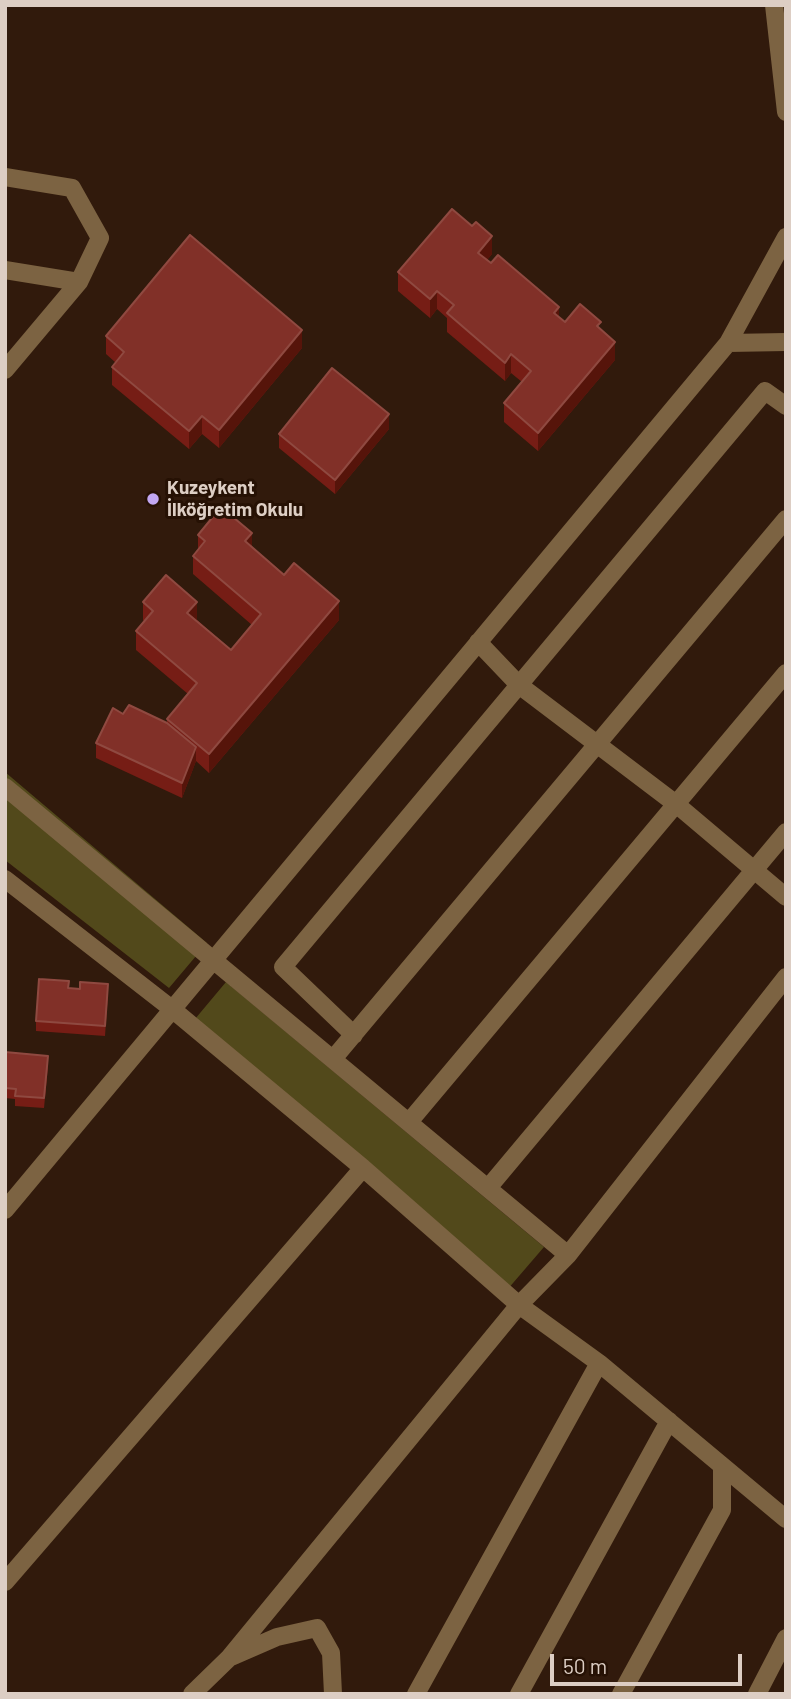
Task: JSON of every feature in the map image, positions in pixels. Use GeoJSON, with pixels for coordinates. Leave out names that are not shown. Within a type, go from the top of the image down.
{"type":"FeatureCollection","features":[{"type":"Feature","properties":{"kind":"street"},"geometry":{"type":"LineString","coordinates":[[774,5],[786,112]]}},
{"type":"Feature","properties":{"kind":"street"},"geometry":{"type":"LineString","coordinates":[[5,177],[72,188],[100,238],[79,282],[9,362]]}},
{"type":"Feature","properties":{"kind":"street"},"geometry":{"type":"LineString","coordinates":[[5,1210],[12,1189],[172,1009],[728,343],[786,237]]}},
{"type":"Feature","properties":{"kind":"street"},"geometry":{"type":"LineString","coordinates":[[5,270],[79,282]]}},
{"type":"Feature","properties":{"kind":"street"},"geometry":{"type":"LineString","coordinates":[[728,343],[786,342]]}},
{"type":"Feature","properties":{"kind":"street"},"geometry":{"type":"LineString","coordinates":[[354,1035],[283,967],[765,391],[786,406]]}},
{"type":"Feature","properties":{"kind":"street"},"geometry":{"type":"LineString","coordinates":[[333,1059],[786,519]]}},
{"type":"Feature","properties":{"kind":"street"},"geometry":{"type":"LineString","coordinates":[[478,642],[519,685],[676,804],[786,897]]}},
{"type":"Feature","properties":{"kind":"street"},"geometry":{"type":"LineString","coordinates":[[409,1122],[786,673]]}},
{"type":"Feature","properties":{"kind":"street"},"geometry":{"type":"LineString","coordinates":[[5,787],[568,1255]]}},
{"type":"Feature","properties":{"kind":"street"},"geometry":{"type":"LineString","coordinates":[[488,1188],[786,832]]}},
{"type":"Feature","properties":{"kind":"street"},"geometry":{"type":"LineString","coordinates":[[5,879],[172,1009],[363,1168],[519,1305],[599,1363],[786,1519]]}},
{"type":"Feature","properties":{"kind":"street"},"geometry":{"type":"LineString","coordinates":[[192,1694],[229,1658],[519,1305],[568,1255],[786,977]]}},
{"type":"Feature","properties":{"kind":"street"},"geometry":{"type":"LineString","coordinates":[[5,1582],[363,1168]]}},
{"type":"Feature","properties":{"kind":"street"},"geometry":{"type":"LineString","coordinates":[[416,1694],[599,1363]]}},
{"type":"Feature","properties":{"kind":"street"},"geometry":{"type":"LineString","coordinates":[[519,1694],[668,1421]]}},
{"type":"Feature","properties":{"kind":"street"},"geometry":{"type":"LineString","coordinates":[[621,1694],[722,1510],[722,1466]]}},
{"type":"Feature","properties":{"kind":"street"},"geometry":{"type":"LineString","coordinates":[[229,1658],[277,1637],[317,1628],[331,1653],[333,1694]]}},
{"type":"Feature","properties":{"kind":"street"},"geometry":{"type":"LineString","coordinates":[[757,1694],[786,1638]]}},
{"type":"Feature","properties":{"kind":"shaded area"},"geometry":{"type":"Polygon","coordinates":[[[5,772],[207,943],[169,988],[5,860],[5,772]]]}},
{"type":"Feature","properties":{"kind":"shaded area"},"geometry":{"type":"Polygon","coordinates":[[[226,982],[544,1247],[507,1290],[190,1025],[226,982]]]}},
{"type":"Feature","properties":{"kind":"building"},"geometry":{"type":"Polygon","coordinates":[[[452,209],[472,226],[476,222],[492,236],[478,253],[491,263],[498,255],[559,307],[554,313],[565,322],[580,304],[601,322],[597,326],[615,342],[538,433],[504,403],[531,371],[511,354],[505,363],[447,313],[454,305],[437,291],[430,299],[398,272],[452,209]]]}},
{"type":"Feature","properties":{"kind":"building"},"geometry":{"type":"Polygon","coordinates":[[[190,235],[302,330],[219,430],[202,416],[189,431],[112,367],[124,352],[106,336],[190,235]]]}},
{"type":"Feature","properties":{"kind":"building"},"geometry":{"type":"Polygon","coordinates":[[[332,368],[389,414],[335,480],[279,434],[332,368]]]}},
{"type":"Feature","properties":{"kind":"building"},"geometry":{"type":"Polygon","coordinates":[[[221,507],[252,533],[245,541],[284,575],[294,563],[339,601],[209,754],[167,719],[197,683],[136,631],[153,611],[143,602],[166,575],[197,602],[187,613],[231,650],[261,614],[193,556],[205,541],[198,535],[221,507]]]}},
{"type":"Feature","properties":{"kind":"building"},"geometry":{"type":"Polygon","coordinates":[[[129,705],[167,723],[196,747],[182,783],[96,743],[113,708],[123,714],[129,705]]]}},
{"type":"Feature","properties":{"kind":"building"},"geometry":{"type":"Polygon","coordinates":[[[39,979],[69,981],[68,988],[80,989],[80,982],[108,984],[105,1026],[36,1021],[39,979]]]}},
{"type":"Feature","properties":{"kind":"building"},"geometry":{"type":"Polygon","coordinates":[[[5,1052],[48,1056],[44,1098],[15,1096],[16,1089],[5,1088],[5,1052]]]}},
{"type":"Feature","properties":{"kind":"place","name":"Kuzeykent İlköğretim Okulu"},"geometry":{"type":"Point","coordinates":[153,499]}}]}
